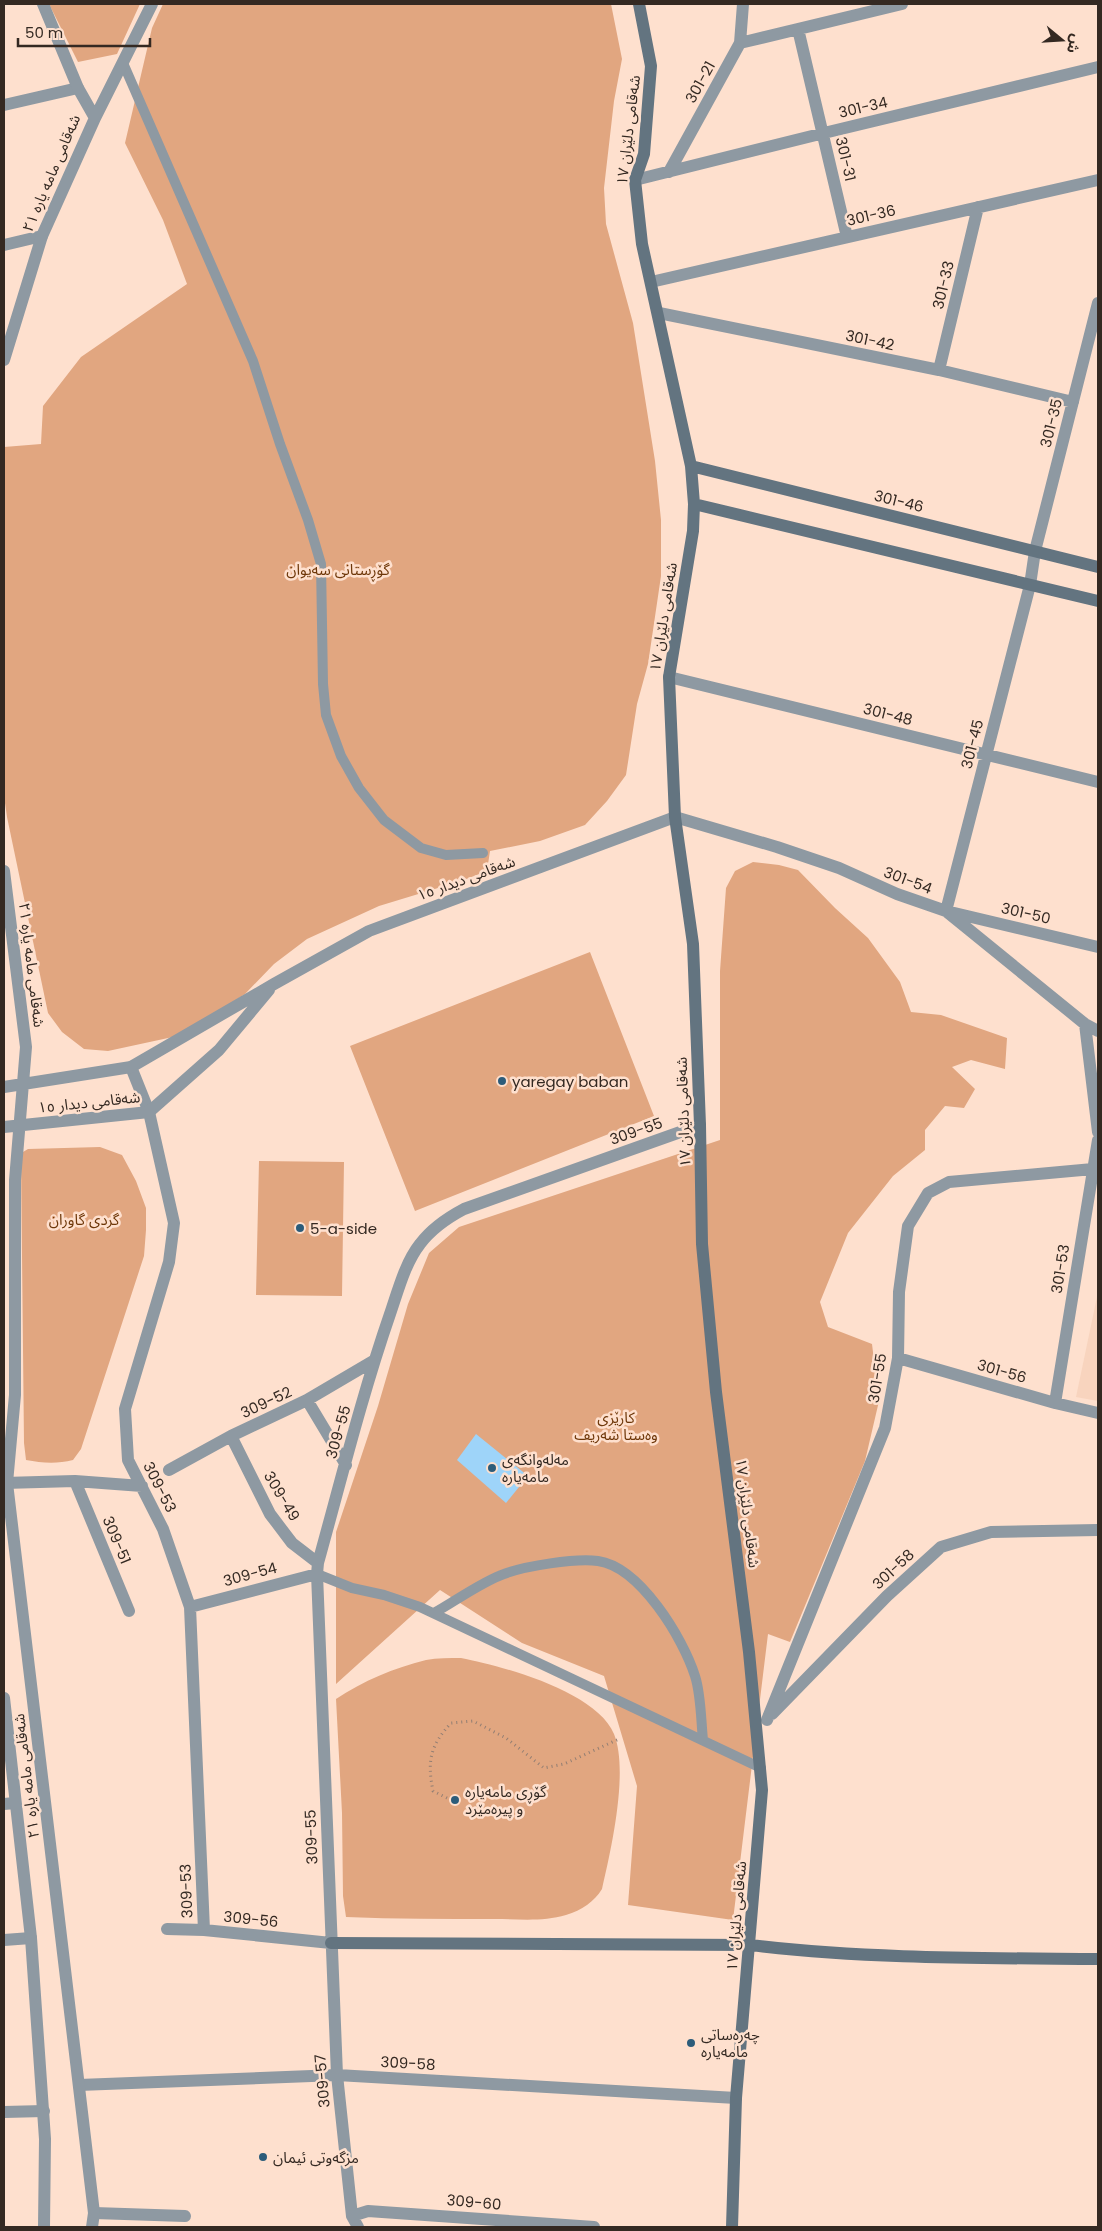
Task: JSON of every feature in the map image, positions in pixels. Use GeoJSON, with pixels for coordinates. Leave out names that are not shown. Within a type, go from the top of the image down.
{"type":"FeatureCollection","features":[{"type":"Feature","properties":{"kind":"main road","name":"شەقامی دلێران ١٧"},"geometry":{"type":"LineString","coordinates":[[640,4],[651,66],[644,154],[635,180],[642,244],[659,313],[691,466],[694,504],[693,532],[669,677],[675,817],[693,944],[700,1125],[702,1244],[716,1392],[761,1768],[762,1799],[736,2098],[732,2227]]}},
{"type":"Feature","properties":{"kind":"main road","name":"301-46"},"geometry":{"type":"LineString","coordinates":[[691,466],[1098,567]]}},
{"type":"Feature","properties":{"kind":"main road"},"geometry":{"type":"LineString","coordinates":[[694,504],[1098,601]]}},
{"type":"Feature","properties":{"kind":"main road"},"geometry":{"type":"LineString","coordinates":[[331,1944],[750,1945],[810,1953],[880,1956],[1098,1959]]}},
{"type":"Feature","properties":{"kind":"street","name":"شەقامی مامە یارە ٢١"},"geometry":{"type":"LineString","coordinates":[[4,360],[42,236],[95,118],[78,88],[43,4]]}},
{"type":"Feature","properties":{"kind":"street"},"geometry":{"type":"LineString","coordinates":[[95,118],[152,4]]}},
{"type":"Feature","properties":{"kind":"street","name":"301-21"},"geometry":{"type":"LineString","coordinates":[[669,172],[740,43],[743,4]]}},
{"type":"Feature","properties":{"kind":"street"},"geometry":{"type":"LineString","coordinates":[[740,43],[902,4]]}},
{"type":"Feature","properties":{"kind":"street","name":"301-31"},"geometry":{"type":"LineString","coordinates":[[798,29],[848,237]]}},
{"type":"Feature","properties":{"kind":"street","name":"301-34"},"geometry":{"type":"LineString","coordinates":[[635,180],[824,132],[1098,67]]}},
{"type":"Feature","properties":{"kind":"street"},"geometry":{"type":"LineString","coordinates":[[4,105],[78,88]]}},
{"type":"Feature","properties":{"kind":"street","name":"301-36"},"geometry":{"type":"LineString","coordinates":[[651,282],[1098,180]]}},
{"type":"Feature","properties":{"kind":"street","name":"301-33"},"geometry":{"type":"LineString","coordinates":[[939,370],[978,207]]}},
{"type":"Feature","properties":{"kind":"street"},"geometry":{"type":"LineString","coordinates":[[4,245],[42,236]]}},
{"type":"Feature","properties":{"kind":"street","name":"301-35"},"geometry":{"type":"LineString","coordinates":[[1030,585],[1035,551],[1098,303]]}},
{"type":"Feature","properties":{"kind":"street","name":"301-42"},"geometry":{"type":"LineString","coordinates":[[659,313],[939,370],[1073,402]]}},
{"type":"Feature","properties":{"kind":"street","name":"301-45"},"geometry":{"type":"LineString","coordinates":[[946,911],[1030,585]]}},
{"type":"Feature","properties":{"kind":"street","name":"301-48"},"geometry":{"type":"LineString","coordinates":[[669,677],[1098,782]]}},
{"type":"Feature","properties":{"kind":"street","name":"301-54"},"geometry":{"type":"LineString","coordinates":[[675,817],[777,847],[839,868],[897,894],[946,911],[1085,1024],[1098,1031]]}},
{"type":"Feature","properties":{"kind":"street","name":"شەقامی دیدار ١٥"},"geometry":{"type":"LineString","coordinates":[[4,1087],[131,1067],[369,931],[675,817]]}},
{"type":"Feature","properties":{"kind":"street","name":"شەقامی مامە یارە ٢١"},"geometry":{"type":"LineString","coordinates":[[4,871],[26,1047],[15,1180],[15,1395],[5,1483],[79,2085],[94,2214],[92,2227]]}},
{"type":"Feature","properties":{"kind":"street","name":"301-50"},"geometry":{"type":"LineString","coordinates":[[946,911],[1098,948]]}},
{"type":"Feature","properties":{"kind":"street","name":"شەقامی دیدار ١٥"},"geometry":{"type":"LineString","coordinates":[[4,1127],[149,1112],[219,1050],[274,984]]}},
{"type":"Feature","properties":{"kind":"street"},"geometry":{"type":"LineString","coordinates":[[1085,1024],[1098,1132]]}},
{"type":"Feature","properties":{"kind":"street","name":"309-53"},"geometry":{"type":"LineString","coordinates":[[131,1067],[149,1112],[174,1223],[169,1262],[125,1409],[128,1460],[164,1529],[190,1607],[204,1930]]}},
{"type":"Feature","properties":{"kind":"street","name":"309-55"},"geometry":{"type":"LineString","coordinates":[[331,1944],[318,1568],[375,1360],[406,1270],[418,1245],[431,1230],[445,1219],[464,1209],[700,1125]]}},
{"type":"Feature","properties":{"kind":"street","name":"301-53"},"geometry":{"type":"LineString","coordinates":[[1055,1403],[1098,1140]]}},
{"type":"Feature","properties":{"kind":"street","name":"301-55"},"geometry":{"type":"LineString","coordinates":[[767,1720],[885,1428],[898,1358],[899,1292],[908,1226],[928,1193],[949,1182],[1093,1169]]}},
{"type":"Feature","properties":{"kind":"street","name":"301-56"},"geometry":{"type":"LineString","coordinates":[[898,1358],[1055,1403],[1098,1413]]}},
{"type":"Feature","properties":{"kind":"street","name":"309-52"},"geometry":{"type":"LineString","coordinates":[[170,1470],[231,1436],[307,1400],[375,1360]]}},
{"type":"Feature","properties":{"kind":"street"},"geometry":{"type":"LineString","coordinates":[[307,1400],[346,1465]]}},
{"type":"Feature","properties":{"kind":"street","name":"309-49"},"geometry":{"type":"LineString","coordinates":[[231,1436],[270,1514],[292,1543],[318,1568]]}},
{"type":"Feature","properties":{"kind":"street"},"geometry":{"type":"LineString","coordinates":[[5,1483],[74,1481],[142,1486]]}},
{"type":"Feature","properties":{"kind":"street","name":"309-51"},"geometry":{"type":"LineString","coordinates":[[74,1481],[129,1611]]}},
{"type":"Feature","properties":{"kind":"street","name":"301-58"},"geometry":{"type":"LineString","coordinates":[[756,1729],[767,1720],[886,1596],[941,1546],[991,1532],[1098,1530]]}},
{"type":"Feature","properties":{"kind":"street","name":"309-54"},"geometry":{"type":"LineString","coordinates":[[190,1607],[318,1568]]}},
{"type":"Feature","properties":{"kind":"street","name":"شەقامی مامە یارە ٢١"},"geometry":{"type":"LineString","coordinates":[[4,1698],[10,1804],[31,1938],[44,2111],[46,2167],[44,2227]]}},
{"type":"Feature","properties":{"kind":"street","name":"309-56"},"geometry":{"type":"LineString","coordinates":[[167,1929],[204,1930],[331,1944]]}},
{"type":"Feature","properties":{"kind":"street"},"geometry":{"type":"LineString","coordinates":[[4,1940],[31,1938]]}},
{"type":"Feature","properties":{"kind":"street","name":"309-57"},"geometry":{"type":"LineString","coordinates":[[331,1944],[337,2075],[355,2222]]}},
{"type":"Feature","properties":{"kind":"street","name":"309-58"},"geometry":{"type":"LineString","coordinates":[[79,2085],[337,2075],[736,2098]]}},
{"type":"Feature","properties":{"kind":"street"},"geometry":{"type":"LineString","coordinates":[[4,2112],[44,2111]]}},
{"type":"Feature","properties":{"kind":"street","name":"309-60"},"geometry":{"type":"LineString","coordinates":[[355,2222],[368,2211],[468,2222],[594,2227]]}},
{"type":"Feature","properties":{"kind":"street"},"geometry":{"type":"LineString","coordinates":[[94,2214],[185,2216]]}},
{"type":"Feature","properties":{"kind":"lane"},"geometry":{"type":"LineString","coordinates":[[124,62],[253,361],[280,444],[308,520],[321,564],[323,684],[326,715],[341,756],[359,788],[384,820],[421,848],[446,855],[483,853]]}},
{"type":"Feature","properties":{"kind":"lane"},"geometry":{"type":"LineString","coordinates":[[434,1614],[503,1574],[546,1564],[598,1561],[623,1571],[653,1598],[678,1638],[696,1676],[703,1740]]}},
{"type":"Feature","properties":{"kind":"lane"},"geometry":{"type":"LineString","coordinates":[[318,1568],[352,1588],[402,1600],[434,1614],[761,1768]]}},
{"type":"Feature","properties":{"kind":"path"},"geometry":{"type":"LineString","coordinates":[[447,1798],[433,1791],[430,1773],[432,1751],[438,1737],[451,1723],[474,1721],[506,1738],[544,1768],[564,1764],[620,1739]]}},
{"type":"Feature","properties":{"kind":"shaded area"},"geometry":{"type":"Polygon","coordinates":[[[1098,1292],[1098,1401],[1076,1397],[1098,1292]]]}},
{"type":"Feature","properties":{"kind":"green space"},"geometry":{"type":"Polygon","coordinates":[[[49,4],[140,4],[117,54],[78,62],[49,4]]]}},
{"type":"Feature","properties":{"kind":"green space","name":"گۆڕستانی سەیوان"},"geometry":{"type":"Polygon","coordinates":[[[163,4],[611,4],[622,59],[614,101],[604,188],[606,224],[633,323],[655,461],[661,520],[661,576],[648,664],[637,704],[626,775],[607,801],[585,825],[540,841],[490,851],[487,871],[379,906],[307,939],[274,964],[245,994],[182,1035],[108,1051],[84,1049],[62,1032],[48,1013],[7,817],[4,796],[4,447],[41,444],[43,406],[81,357],[187,284],[163,220],[125,143],[152,28],[163,4]]]}},
{"type":"Feature","properties":{"kind":"green space","name":"کارێزی وەستا شەریف"},"geometry":{"type":"Polygon","coordinates":[[[753,862],[779,865],[798,870],[868,938],[900,982],[911,1012],[941,1015],[1007,1038],[1005,1069],[971,1060],[952,1067],[975,1089],[964,1108],[945,1106],[925,1130],[925,1150],[893,1176],[848,1233],[820,1302],[828,1327],[872,1344],[879,1401],[865,1461],[790,1642],[768,1634],[733,1920],[628,1905],[637,1786],[604,1676],[522,1643],[440,1590],[336,1684],[336,1532],[378,1406],[408,1304],[429,1253],[459,1227],[720,1140],[720,971],[726,888],[735,871],[753,862]]]}},
{"type":"Feature","properties":{"kind":"green space","name":"yaregay baban"},"geometry":{"type":"Polygon","coordinates":[[[590,952],[654,1116],[415,1211],[350,1046],[590,952]]]}},
{"type":"Feature","properties":{"kind":"green space","name":"گردی گاوران"},"geometry":{"type":"Polygon","coordinates":[[[100,1147],[122,1155],[136,1181],[146,1208],[144,1256],[81,1449],[73,1460],[50,1463],[26,1460],[24,1443],[21,1162],[23,1152],[28,1149],[100,1147]]]}},
{"type":"Feature","properties":{"kind":"green space","name":"5-a-side"},"geometry":{"type":"Polygon","coordinates":[[[259,1161],[344,1162],[342,1296],[256,1295],[259,1161]]]}},
{"type":"Feature","properties":{"kind":"green space"},"geometry":{"type":"Polygon","coordinates":[[[461,1658],[500,1667],[547,1683],[589,1706],[604,1719],[614,1734],[620,1768],[619,1789],[614,1833],[602,1889],[591,1902],[577,1911],[548,1919],[346,1917],[343,1896],[342,1813],[336,1699],[368,1681],[414,1663],[430,1659],[461,1658]]]}},
{"type":"Feature","properties":{"kind":"water","name":"مەلەوانگەی مامەیارە"},"geometry":{"type":"Polygon","coordinates":[[[476,1434],[528,1476],[506,1503],[457,1460],[476,1434]]]}},
{"type":"Feature","properties":{"kind":"place","name":"yaregay baban"},"geometry":{"type":"Point","coordinates":[502,1081]}},
{"type":"Feature","properties":{"kind":"place","name":"5-a-side"},"geometry":{"type":"Point","coordinates":[300,1228]}},
{"type":"Feature","properties":{"kind":"place","name":"مەلەوانگەی مامەیارە"},"geometry":{"type":"Point","coordinates":[492,1468]}},
{"type":"Feature","properties":{"kind":"place","name":"گۆڕی مامەیارە و پیرەمێرد"},"geometry":{"type":"Point","coordinates":[455,1800]}},
{"type":"Feature","properties":{"kind":"place","name":"چەرەساتی مامەیارە"},"geometry":{"type":"Point","coordinates":[691,2043]}},
{"type":"Feature","properties":{"kind":"place","name":"مزگەوتی ئیمان"},"geometry":{"type":"Point","coordinates":[263,2157]}}]}
